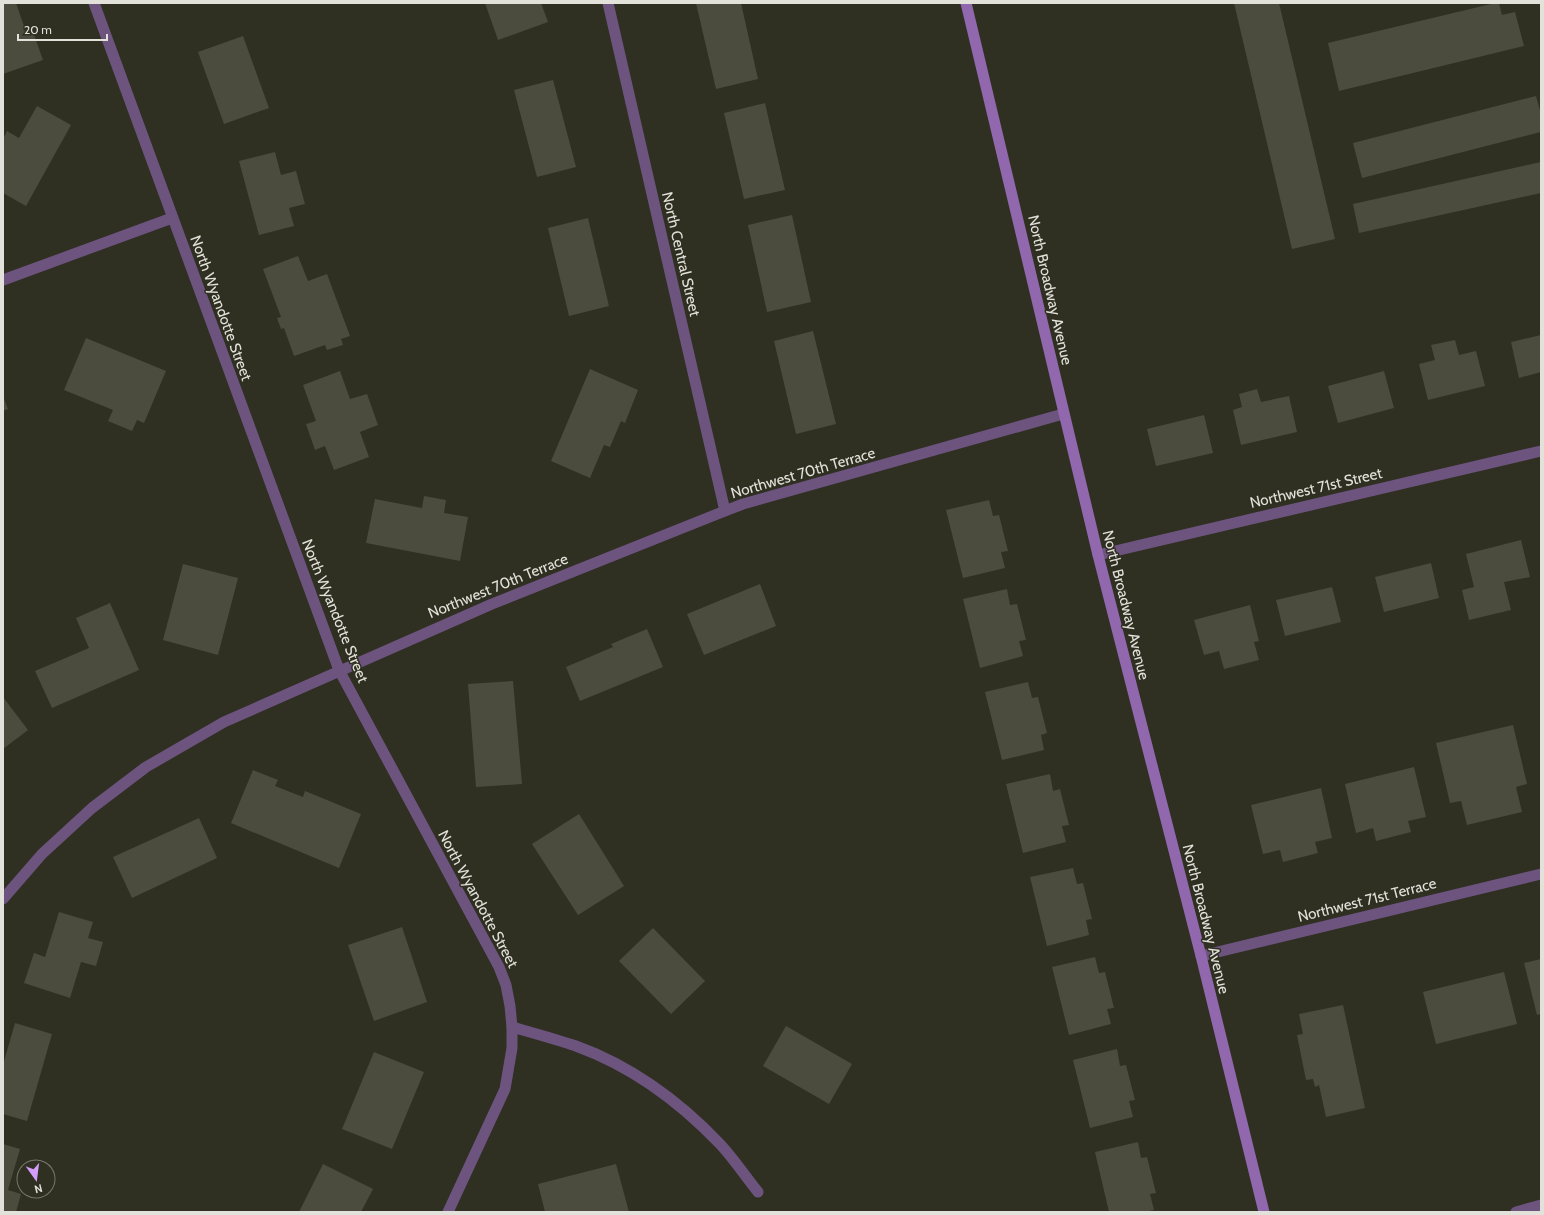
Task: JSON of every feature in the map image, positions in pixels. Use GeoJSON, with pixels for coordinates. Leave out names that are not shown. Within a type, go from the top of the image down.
{"type":"FeatureCollection","features":[{"type":"Feature","properties":{"kind":"main road","name":"North Broadway Avenue"},"geometry":{"type":"LineString","coordinates":[[966,3],[1063,414],[1201,956],[1264,1212]]}},
{"type":"Feature","properties":{"kind":"street","name":"North Wyandotte Street"},"geometry":{"type":"LineString","coordinates":[[94,3],[339,670],[500,967],[508,999],[512,1027],[512,1048],[505,1089],[448,1212]]}},
{"type":"Feature","properties":{"kind":"street","name":"North Central Street"},"geometry":{"type":"LineString","coordinates":[[608,3],[725,511]]}},
{"type":"Feature","properties":{"kind":"street"},"geometry":{"type":"LineString","coordinates":[[3,280],[172,218]]}},
{"type":"Feature","properties":{"kind":"street","name":"Northwest 70th Terrace"},"geometry":{"type":"LineString","coordinates":[[3,899],[42,854],[92,808],[146,767],[224,722],[339,670],[492,604],[725,511],[750,502],[1063,414]]}},
{"type":"Feature","properties":{"kind":"street","name":"Northwest 71st Street"},"geometry":{"type":"LineString","coordinates":[[1098,555],[1541,451]]}},
{"type":"Feature","properties":{"kind":"street","name":"Northwest 71st Terrace"},"geometry":{"type":"LineString","coordinates":[[1201,956],[1541,874]]}},
{"type":"Feature","properties":{"kind":"street"},"geometry":{"type":"LineString","coordinates":[[512,1027],[576,1046],[612,1062],[646,1081],[693,1117],[722,1145],[758,1192]]}},
{"type":"Feature","properties":{"kind":"street"},"geometry":{"type":"LineString","coordinates":[[1516,1212],[1541,1205]]}},
{"type":"Feature","properties":{"kind":"building"},"geometry":{"type":"Polygon","coordinates":[[[3,3],[16,3],[26,32],[32,29],[43,60],[3,74],[3,3]]]}},
{"type":"Feature","properties":{"kind":"building"},"geometry":{"type":"Polygon","coordinates":[[[485,3],[541,3],[548,22],[498,40],[485,3]]]}},
{"type":"Feature","properties":{"kind":"building"},"geometry":{"type":"Polygon","coordinates":[[[696,3],[741,3],[758,79],[716,89],[696,3]]]}},
{"type":"Feature","properties":{"kind":"building"},"geometry":{"type":"Polygon","coordinates":[[[1234,3],[1279,3],[1335,239],[1292,249],[1234,3]]]}},
{"type":"Feature","properties":{"kind":"building"},"geometry":{"type":"Polygon","coordinates":[[[1499,3],[1502,15],[1515,12],[1524,46],[1339,91],[1328,43],[1499,3]]]}},
{"type":"Feature","properties":{"kind":"building"},"geometry":{"type":"Polygon","coordinates":[[[243,36],[269,108],[224,124],[198,52],[243,36]]]}},
{"type":"Feature","properties":{"kind":"building"},"geometry":{"type":"Polygon","coordinates":[[[553,80],[576,167],[537,177],[514,90],[553,80]]]}},
{"type":"Feature","properties":{"kind":"building"},"geometry":{"type":"Polygon","coordinates":[[[1536,96],[1541,114],[1541,132],[1362,178],[1353,143],[1536,96]]]}},
{"type":"Feature","properties":{"kind":"building"},"geometry":{"type":"Polygon","coordinates":[[[765,103],[785,190],[744,199],[724,113],[765,103]]]}},
{"type":"Feature","properties":{"kind":"building"},"geometry":{"type":"Polygon","coordinates":[[[37,106],[71,125],[26,206],[3,193],[3,139],[7,131],[19,138],[37,106]]]}},
{"type":"Feature","properties":{"kind":"building"},"geometry":{"type":"Polygon","coordinates":[[[275,152],[281,175],[296,171],[305,204],[289,208],[294,226],[259,235],[239,161],[275,152]]]}},
{"type":"Feature","properties":{"kind":"building"},"geometry":{"type":"Polygon","coordinates":[[[1541,162],[1541,193],[1359,233],[1353,204],[1541,162]]]}},
{"type":"Feature","properties":{"kind":"building"},"geometry":{"type":"Polygon","coordinates":[[[792,215],[811,302],[767,312],[748,225],[792,215]]]}},
{"type":"Feature","properties":{"kind":"building"},"geometry":{"type":"Polygon","coordinates":[[[588,218],[609,306],[569,316],[548,228],[588,218]]]}},
{"type":"Feature","properties":{"kind":"building"},"geometry":{"type":"Polygon","coordinates":[[[298,256],[308,281],[327,274],[350,336],[341,339],[343,345],[327,350],[325,345],[294,356],[284,328],[281,329],[277,318],[281,317],[263,269],[298,256]]]}},
{"type":"Feature","properties":{"kind":"building"},"geometry":{"type":"Polygon","coordinates":[[[813,331],[836,424],[796,434],[774,341],[813,331]]]}},
{"type":"Feature","properties":{"kind":"building"},"geometry":{"type":"Polygon","coordinates":[[[1541,335],[1541,372],[1519,378],[1511,342],[1541,335]]]}},
{"type":"Feature","properties":{"kind":"building"},"geometry":{"type":"Polygon","coordinates":[[[86,338],[166,371],[144,423],[137,420],[132,431],[108,421],[113,410],[64,390],[86,338]]]}},
{"type":"Feature","properties":{"kind":"building"},"geometry":{"type":"Polygon","coordinates":[[[1455,340],[1459,355],[1476,351],[1485,386],[1428,400],[1419,364],[1435,360],[1431,345],[1455,340]]]}},
{"type":"Feature","properties":{"kind":"building"},"geometry":{"type":"Polygon","coordinates":[[[590,369],[638,390],[625,423],[621,421],[610,447],[604,445],[590,478],[551,461],[590,369]]]}},
{"type":"Feature","properties":{"kind":"building"},"geometry":{"type":"Polygon","coordinates":[[[340,371],[350,399],[367,394],[378,425],[360,432],[369,457],[334,470],[325,446],[315,450],[306,424],[316,421],[303,385],[340,371]]]}},
{"type":"Feature","properties":{"kind":"building"},"geometry":{"type":"Polygon","coordinates":[[[1384,371],[1394,408],[1338,423],[1328,386],[1384,371]]]}},
{"type":"Feature","properties":{"kind":"building"},"geometry":{"type":"Polygon","coordinates":[[[1257,389],[1261,402],[1289,396],[1297,432],[1241,445],[1233,410],[1242,407],[1239,394],[1257,389]]]}},
{"type":"Feature","properties":{"kind":"building"},"geometry":{"type":"Polygon","coordinates":[[[3,396],[8,409],[3,411],[3,396]]]}},
{"type":"Feature","properties":{"kind":"building"},"geometry":{"type":"Polygon","coordinates":[[[1204,415],[1213,453],[1156,466],[1147,429],[1204,415]]]}},
{"type":"Feature","properties":{"kind":"building"},"geometry":{"type":"Polygon","coordinates":[[[424,496],[446,500],[444,513],[468,517],[460,561],[366,543],[375,499],[422,508],[424,496]]]}},
{"type":"Feature","properties":{"kind":"building"},"geometry":{"type":"Polygon","coordinates":[[[989,500],[993,516],[999,515],[1008,551],[1001,552],[1005,568],[963,578],[946,510],[989,500]]]}},
{"type":"Feature","properties":{"kind":"building"},"geometry":{"type":"Polygon","coordinates":[[[1521,540],[1530,577],[1504,582],[1511,610],[1469,620],[1462,590],[1474,587],[1466,554],[1521,540]]]}},
{"type":"Feature","properties":{"kind":"building"},"geometry":{"type":"Polygon","coordinates":[[[1431,563],[1439,598],[1384,612],[1375,577],[1431,563]]]}},
{"type":"Feature","properties":{"kind":"building"},"geometry":{"type":"Polygon","coordinates":[[[183,564],[238,578],[218,655],[163,640],[183,564]]]}},
{"type":"Feature","properties":{"kind":"building"},"geometry":{"type":"Polygon","coordinates":[[[760,584],[776,626],[704,655],[687,614],[760,584]]]}},
{"type":"Feature","properties":{"kind":"building"},"geometry":{"type":"Polygon","coordinates":[[[1332,587],[1341,622],[1285,636],[1276,600],[1332,587]]]}},
{"type":"Feature","properties":{"kind":"building"},"geometry":{"type":"Polygon","coordinates":[[[1007,589],[1010,605],[1017,604],[1026,640],[1019,641],[1023,656],[980,668],[963,599],[1007,589]]]}},
{"type":"Feature","properties":{"kind":"building"},"geometry":{"type":"Polygon","coordinates":[[[110,603],[139,670],[52,708],[35,671],[89,648],[76,618],[110,603]]]}},
{"type":"Feature","properties":{"kind":"building"},"geometry":{"type":"Polygon","coordinates":[[[1250,605],[1259,641],[1254,642],[1259,660],[1224,669],[1219,651],[1204,655],[1194,620],[1250,605]]]}},
{"type":"Feature","properties":{"kind":"building"},"geometry":{"type":"Polygon","coordinates":[[[647,629],[663,667],[580,701],[566,667],[613,647],[611,644],[647,629]]]}},
{"type":"Feature","properties":{"kind":"building"},"geometry":{"type":"Polygon","coordinates":[[[513,681],[522,784],[476,787],[468,684],[513,681]]]}},
{"type":"Feature","properties":{"kind":"building"},"geometry":{"type":"Polygon","coordinates":[[[1028,682],[1032,698],[1038,697],[1047,733],[1041,735],[1044,750],[1002,760],[985,692],[1028,682]]]}},
{"type":"Feature","properties":{"kind":"building"},"geometry":{"type":"Polygon","coordinates":[[[3,697],[28,730],[3,749],[3,697]]]}},
{"type":"Feature","properties":{"kind":"building"},"geometry":{"type":"Polygon","coordinates":[[[1513,725],[1527,784],[1516,787],[1522,812],[1467,825],[1461,801],[1450,803],[1436,743],[1513,725]]]}},
{"type":"Feature","properties":{"kind":"building"},"geometry":{"type":"Polygon","coordinates":[[[1414,767],[1426,817],[1408,821],[1411,832],[1376,841],[1373,828],[1356,833],[1345,784],[1414,767]]]}},
{"type":"Feature","properties":{"kind":"building"},"geometry":{"type":"Polygon","coordinates":[[[253,770],[278,780],[275,786],[303,797],[305,791],[361,814],[339,868],[231,823],[253,770]]]}},
{"type":"Feature","properties":{"kind":"building"},"geometry":{"type":"Polygon","coordinates":[[[1050,774],[1053,791],[1060,789],[1069,825],[1062,826],[1066,842],[1023,853],[1006,784],[1050,774]]]}},
{"type":"Feature","properties":{"kind":"building"},"geometry":{"type":"Polygon","coordinates":[[[1321,788],[1332,838],[1315,842],[1318,853],[1283,862],[1280,850],[1263,854],[1251,805],[1321,788]]]}},
{"type":"Feature","properties":{"kind":"building"},"geometry":{"type":"Polygon","coordinates":[[[579,814],[624,886],[578,915],[532,844],[579,814]]]}},
{"type":"Feature","properties":{"kind":"building"},"geometry":{"type":"Polygon","coordinates":[[[199,818],[217,858],[132,898],[113,857],[199,818]]]}},
{"type":"Feature","properties":{"kind":"building"},"geometry":{"type":"Polygon","coordinates":[[[1073,868],[1077,884],[1083,883],[1092,919],[1086,920],[1089,935],[1047,946],[1030,877],[1073,868]]]}},
{"type":"Feature","properties":{"kind":"building"},"geometry":{"type":"Polygon","coordinates":[[[59,912],[93,922],[88,938],[103,942],[96,966],[81,962],[70,998],[24,983],[34,953],[45,957],[59,912]]]}},
{"type":"Feature","properties":{"kind":"building"},"geometry":{"type":"Polygon","coordinates":[[[402,927],[427,1002],[374,1021],[348,945],[402,927]]]}},
{"type":"Feature","properties":{"kind":"building"},"geometry":{"type":"Polygon","coordinates":[[[653,928],[705,981],[671,1014],[619,961],[653,928]]]}},
{"type":"Feature","properties":{"kind":"building"},"geometry":{"type":"Polygon","coordinates":[[[1095,957],[1099,973],[1105,972],[1114,1008],[1107,1009],[1111,1024],[1069,1035],[1052,967],[1095,957]]]}},
{"type":"Feature","properties":{"kind":"building"},"geometry":{"type":"Polygon","coordinates":[[[1541,959],[1541,1014],[1537,1015],[1524,963],[1541,959]]]}},
{"type":"Feature","properties":{"kind":"building"},"geometry":{"type":"Polygon","coordinates":[[[1504,972],[1517,1024],[1436,1044],[1423,992],[1504,972]]]}},
{"type":"Feature","properties":{"kind":"building"},"geometry":{"type":"Polygon","coordinates":[[[1343,1005],[1365,1108],[1326,1117],[1319,1085],[1315,1087],[1313,1079],[1306,1080],[1297,1035],[1303,1034],[1299,1014],[1343,1005]]]}},
{"type":"Feature","properties":{"kind":"building"},"geometry":{"type":"Polygon","coordinates":[[[15,1023],[52,1034],[27,1121],[3,1114],[3,1065],[15,1023]]]}},
{"type":"Feature","properties":{"kind":"building"},"geometry":{"type":"Polygon","coordinates":[[[786,1026],[852,1064],[829,1104],[763,1066],[786,1026]]]}},
{"type":"Feature","properties":{"kind":"building"},"geometry":{"type":"Polygon","coordinates":[[[1117,1049],[1120,1066],[1126,1065],[1135,1100],[1129,1101],[1133,1117],[1090,1128],[1073,1060],[1117,1049]]]}},
{"type":"Feature","properties":{"kind":"building"},"geometry":{"type":"Polygon","coordinates":[[[374,1052],[424,1072],[392,1149],[342,1129],[374,1052]]]}},
{"type":"Feature","properties":{"kind":"building"},"geometry":{"type":"Polygon","coordinates":[[[1138,1142],[1141,1158],[1147,1157],[1156,1193],[1150,1194],[1154,1210],[1144,1212],[1109,1212],[1095,1152],[1138,1142]]]}},
{"type":"Feature","properties":{"kind":"building"},"geometry":{"type":"Polygon","coordinates":[[[3,1144],[20,1149],[8,1190],[16,1192],[16,1199],[20,1199],[16,1212],[3,1212],[3,1144]]]}},
{"type":"Feature","properties":{"kind":"building"},"geometry":{"type":"Polygon","coordinates":[[[323,1164],[373,1189],[361,1212],[299,1212],[323,1164]]]}},
{"type":"Feature","properties":{"kind":"building"},"geometry":{"type":"Polygon","coordinates":[[[616,1164],[629,1212],[545,1212],[538,1184],[616,1164]]]}}]}
